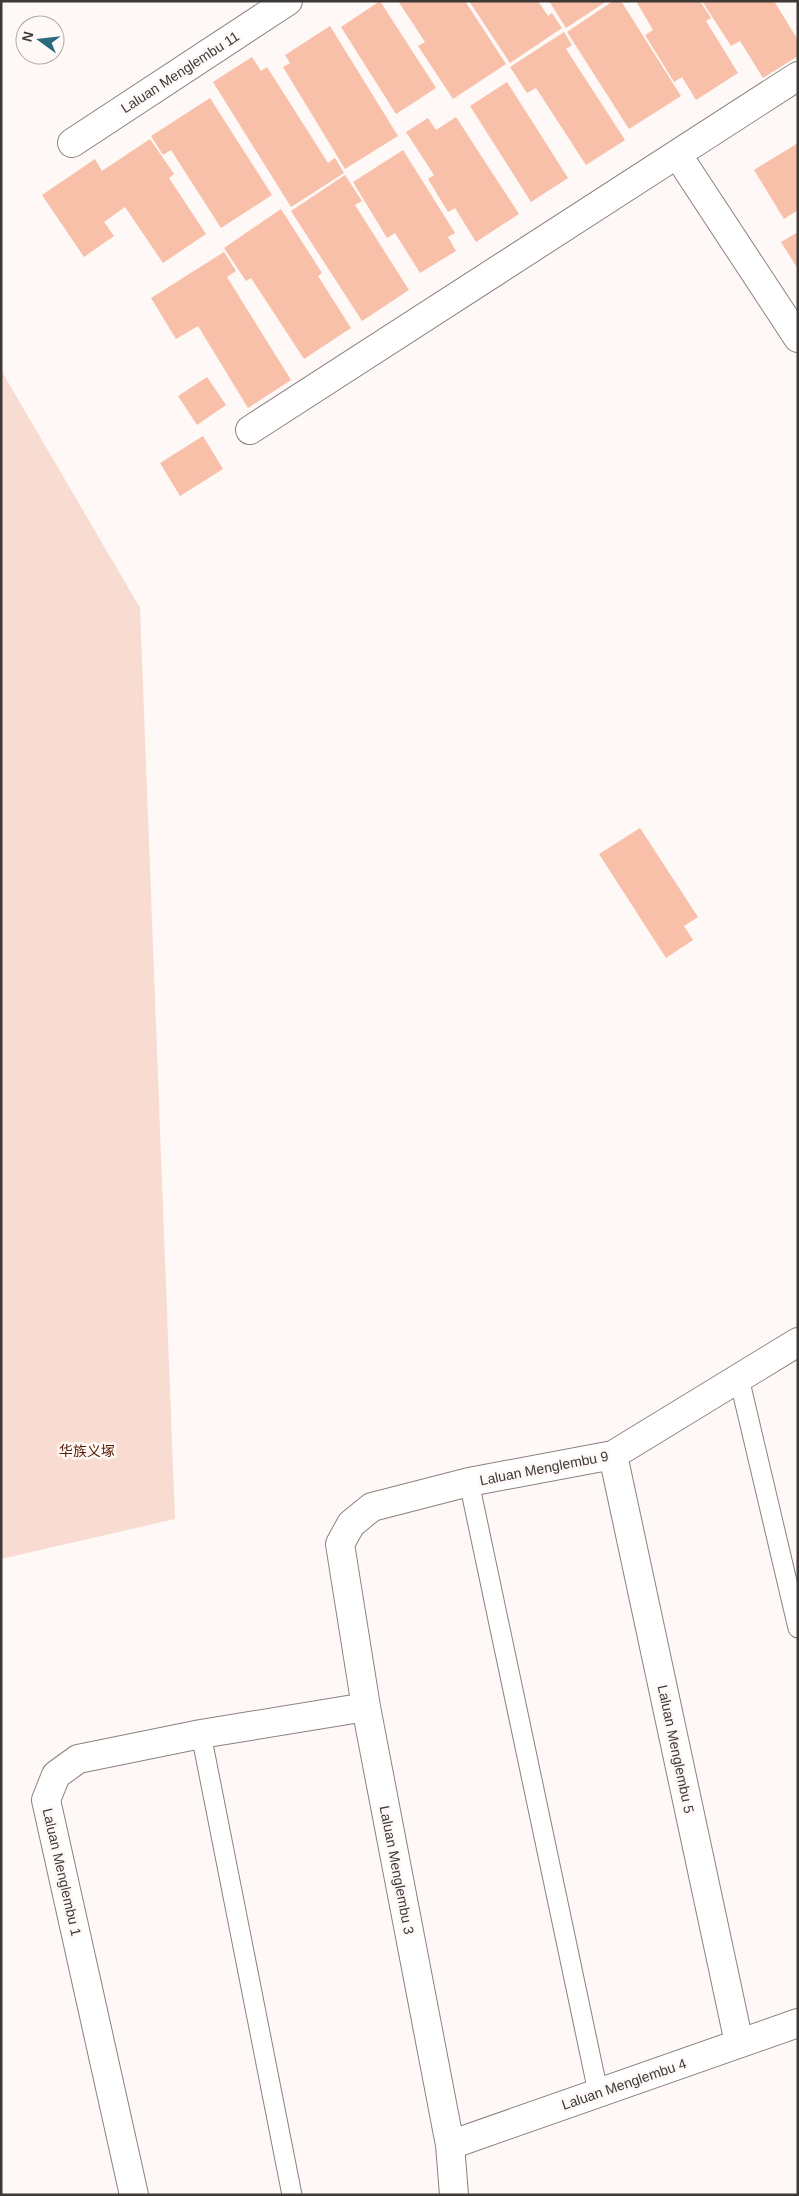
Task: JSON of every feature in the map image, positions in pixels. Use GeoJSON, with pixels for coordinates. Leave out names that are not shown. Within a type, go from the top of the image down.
{"type":"FeatureCollection","features":[{"type":"Feature","properties":{"kind":"street","name":"Laluan Menglembu 11"},"geometry":{"type":"LineString","coordinates":[[72,143],[288,1]]}},
{"type":"Feature","properties":{"kind":"street"},"geometry":{"type":"LineString","coordinates":[[250,430],[798,76]]}},
{"type":"Feature","properties":{"kind":"street"},"geometry":{"type":"LineString","coordinates":[[677,154],[798,338]]}},
{"type":"Feature","properties":{"kind":"street","name":"Laluan Menglembu 9"},"geometry":{"type":"LineString","coordinates":[[340,1544],[351,1524],[372,1507],[469,1482],[613,1455],[798,1342]]}},
{"type":"Feature","properties":{"kind":"street","name":"Laluan Menglembu 5"},"geometry":{"type":"LineString","coordinates":[[613,1455],[740,2043]]}},
{"type":"Feature","properties":{"kind":"street","name":"Laluan Menglembu 3"},"geometry":{"type":"LineString","coordinates":[[340,1544],[366,1707],[450,2145],[454,2195]]}},
{"type":"Feature","properties":{"kind":"street","name":"Laluan Menglembu 1"},"geometry":{"type":"LineString","coordinates":[[134,2195],[46,1800],[56,1775],[78,1759],[201,1734],[366,1707]]}},
{"type":"Feature","properties":{"kind":"street","name":"Laluan Menglembu 4"},"geometry":{"type":"LineString","coordinates":[[450,2145],[798,2022]]}},
{"type":"Feature","properties":{"kind":"lane"},"geometry":{"type":"LineString","coordinates":[[739,1378],[798,1628]]}},
{"type":"Feature","properties":{"kind":"lane"},"geometry":{"type":"LineString","coordinates":[[469,1482],[598,2092]]}},
{"type":"Feature","properties":{"kind":"lane"},"geometry":{"type":"LineString","coordinates":[[201,1734],[292,2195]]}},
{"type":"Feature","properties":{"kind":"green space","name":"华族义塚"},"geometry":{"type":"Polygon","coordinates":[[[1,370],[140,608],[175,1519],[1,1559],[1,370]]]}},
{"type":"Feature","properties":{"kind":"building"},"geometry":{"type":"Polygon","coordinates":[[[380,1],[436,88],[396,114],[341,27],[380,1]]]}},
{"type":"Feature","properties":{"kind":"building"},"geometry":{"type":"Polygon","coordinates":[[[398,1],[465,1],[506,64],[453,99],[418,46],[425,42],[398,1]]]}},
{"type":"Feature","properties":{"kind":"building"},"geometry":{"type":"Polygon","coordinates":[[[469,1],[538,1],[548,16],[552,13],[562,28],[510,63],[469,1]]]}},
{"type":"Feature","properties":{"kind":"building"},"geometry":{"type":"Polygon","coordinates":[[[549,1],[607,1],[566,28],[549,1]]]}},
{"type":"Feature","properties":{"kind":"building"},"geometry":{"type":"Polygon","coordinates":[[[613,1],[621,1],[681,96],[629,129],[567,32],[613,1]]]}},
{"type":"Feature","properties":{"kind":"building"},"geometry":{"type":"Polygon","coordinates":[[[636,1],[700,1],[711,18],[706,21],[738,73],[696,100],[682,77],[674,82],[645,35],[653,30],[636,1]]]}},
{"type":"Feature","properties":{"kind":"building"},"geometry":{"type":"Polygon","coordinates":[[[702,1],[774,1],[798,40],[798,56],[763,78],[740,41],[731,46],[702,1]]]}},
{"type":"Feature","properties":{"kind":"building"},"geometry":{"type":"Polygon","coordinates":[[[330,26],[398,136],[345,169],[283,67],[290,63],[285,55],[330,26]]]}},
{"type":"Feature","properties":{"kind":"building"},"geometry":{"type":"Polygon","coordinates":[[[564,32],[572,45],[566,49],[625,140],[586,165],[536,88],[527,93],[510,67],[564,32]]]}},
{"type":"Feature","properties":{"kind":"building"},"geometry":{"type":"Polygon","coordinates":[[[252,57],[261,71],[267,67],[328,163],[335,158],[344,173],[291,207],[213,82],[252,57]]]}},
{"type":"Feature","properties":{"kind":"building"},"geometry":{"type":"Polygon","coordinates":[[[507,82],[568,178],[531,202],[470,106],[507,82]]]}},
{"type":"Feature","properties":{"kind":"building"},"geometry":{"type":"Polygon","coordinates":[[[210,98],[272,195],[221,228],[171,150],[163,155],[151,136],[210,98]]]}},
{"type":"Feature","properties":{"kind":"building"},"geometry":{"type":"Polygon","coordinates":[[[456,117],[519,214],[476,242],[455,208],[448,212],[428,179],[434,175],[406,132],[428,118],[436,130],[456,117]]]}},
{"type":"Feature","properties":{"kind":"building"},"geometry":{"type":"Polygon","coordinates":[[[150,139],[174,174],[169,178],[206,234],[163,263],[125,207],[104,222],[114,236],[84,257],[42,195],[95,159],[102,171],[150,139]]]}},
{"type":"Feature","properties":{"kind":"building"},"geometry":{"type":"Polygon","coordinates":[[[798,143],[798,210],[784,219],[754,170],[798,143]]]}},
{"type":"Feature","properties":{"kind":"building"},"geometry":{"type":"Polygon","coordinates":[[[403,150],[455,233],[448,237],[456,251],[420,273],[395,233],[387,238],[353,182],[403,150]]]}},
{"type":"Feature","properties":{"kind":"building"},"geometry":{"type":"Polygon","coordinates":[[[345,175],[362,201],[355,205],[409,290],[362,321],[291,211],[345,175]]]}},
{"type":"Feature","properties":{"kind":"building"},"geometry":{"type":"Polygon","coordinates":[[[281,209],[322,273],[318,276],[351,328],[304,359],[251,278],[246,281],[224,248],[281,209]]]}},
{"type":"Feature","properties":{"kind":"building"},"geometry":{"type":"Polygon","coordinates":[[[798,232],[798,269],[781,242],[798,232]]]}},
{"type":"Feature","properties":{"kind":"building"},"geometry":{"type":"Polygon","coordinates":[[[224,252],[236,271],[227,277],[291,380],[248,408],[198,326],[176,339],[151,298],[224,252]]]}},
{"type":"Feature","properties":{"kind":"building"},"geometry":{"type":"Polygon","coordinates":[[[207,377],[226,405],[197,425],[178,396],[207,377]]]}},
{"type":"Feature","properties":{"kind":"building"},"geometry":{"type":"Polygon","coordinates":[[[203,436],[223,469],[180,496],[160,463],[203,436]]]}},
{"type":"Feature","properties":{"kind":"building"},"geometry":{"type":"Polygon","coordinates":[[[640,828],[698,917],[684,926],[693,940],[666,958],[599,854],[640,828]]]}}]}
